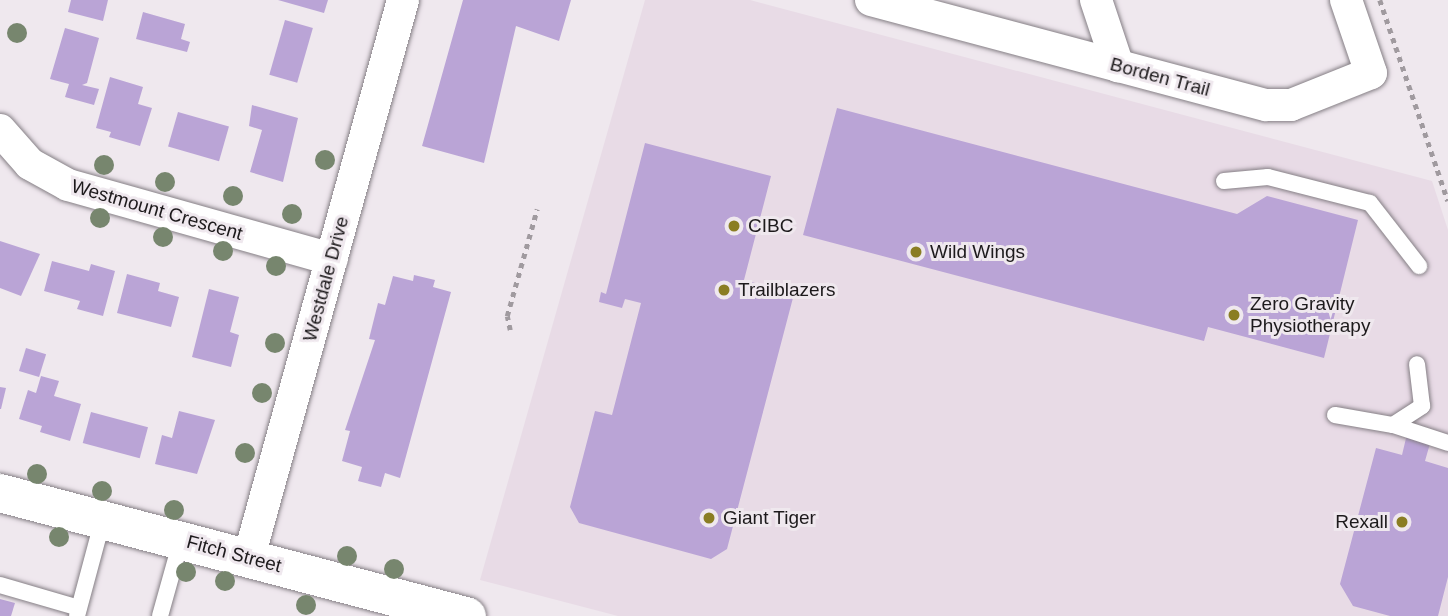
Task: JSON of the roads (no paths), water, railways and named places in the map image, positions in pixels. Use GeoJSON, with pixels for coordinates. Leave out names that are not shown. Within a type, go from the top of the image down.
{"type":"FeatureCollection","features":[{"type":"Feature","properties":{"kind":"street","name":"Westdale Drive"},"geometry":{"type":"LineString","coordinates":[[249,557],[403,0]]}},
{"type":"Feature","properties":{"kind":"street","name":"Borden Trail"},"geometry":{"type":"LineString","coordinates":[[871,0],[1266,105],[1290,105],[1371,73],[1346,0]]}},
{"type":"Feature","properties":{"kind":"street"},"geometry":{"type":"LineString","coordinates":[[1096,0],[1118,66]]}},
{"type":"Feature","properties":{"kind":"street","name":"Westmount Crescent"},"geometry":{"type":"LineString","coordinates":[[0,130],[22,158],[68,185],[332,258]]}},
{"type":"Feature","properties":{"kind":"street","name":"Fitch Street"},"geometry":{"type":"LineString","coordinates":[[0,493],[467,616]]}},
{"type":"Feature","properties":{"kind":"lane"},"geometry":{"type":"LineString","coordinates":[[1224,181],[1268,177],[1370,203],[1419,266]]}},
{"type":"Feature","properties":{"kind":"lane"},"geometry":{"type":"LineString","coordinates":[[1394,425],[1422,406],[1416,364]]}},
{"type":"Feature","properties":{"kind":"lane"},"geometry":{"type":"LineString","coordinates":[[1335,415],[1394,425],[1448,443]]}},
{"type":"Feature","properties":{"kind":"lane"},"geometry":{"type":"LineString","coordinates":[[0,585],[78,612],[103,519]]}},
{"type":"Feature","properties":{"kind":"lane"},"geometry":{"type":"LineString","coordinates":[[160,616],[182,540]]}},
{"type":"Feature","properties":{"kind":"place","name":"CIBC"},"geometry":{"type":"Point","coordinates":[734,226]}},
{"type":"Feature","properties":{"kind":"place","name":"Wild Wings"},"geometry":{"type":"Point","coordinates":[916,252]}},
{"type":"Feature","properties":{"kind":"place","name":"Trailblazers"},"geometry":{"type":"Point","coordinates":[724,290]}},
{"type":"Feature","properties":{"kind":"place","name":"Zero Gravity Physiotherapy"},"geometry":{"type":"Point","coordinates":[1234,315]}},
{"type":"Feature","properties":{"kind":"place","name":"Giant Tiger"},"geometry":{"type":"Point","coordinates":[709,518]}},
{"type":"Feature","properties":{"kind":"place","name":"Rexall"},"geometry":{"type":"Point","coordinates":[1402,522]}}]}
